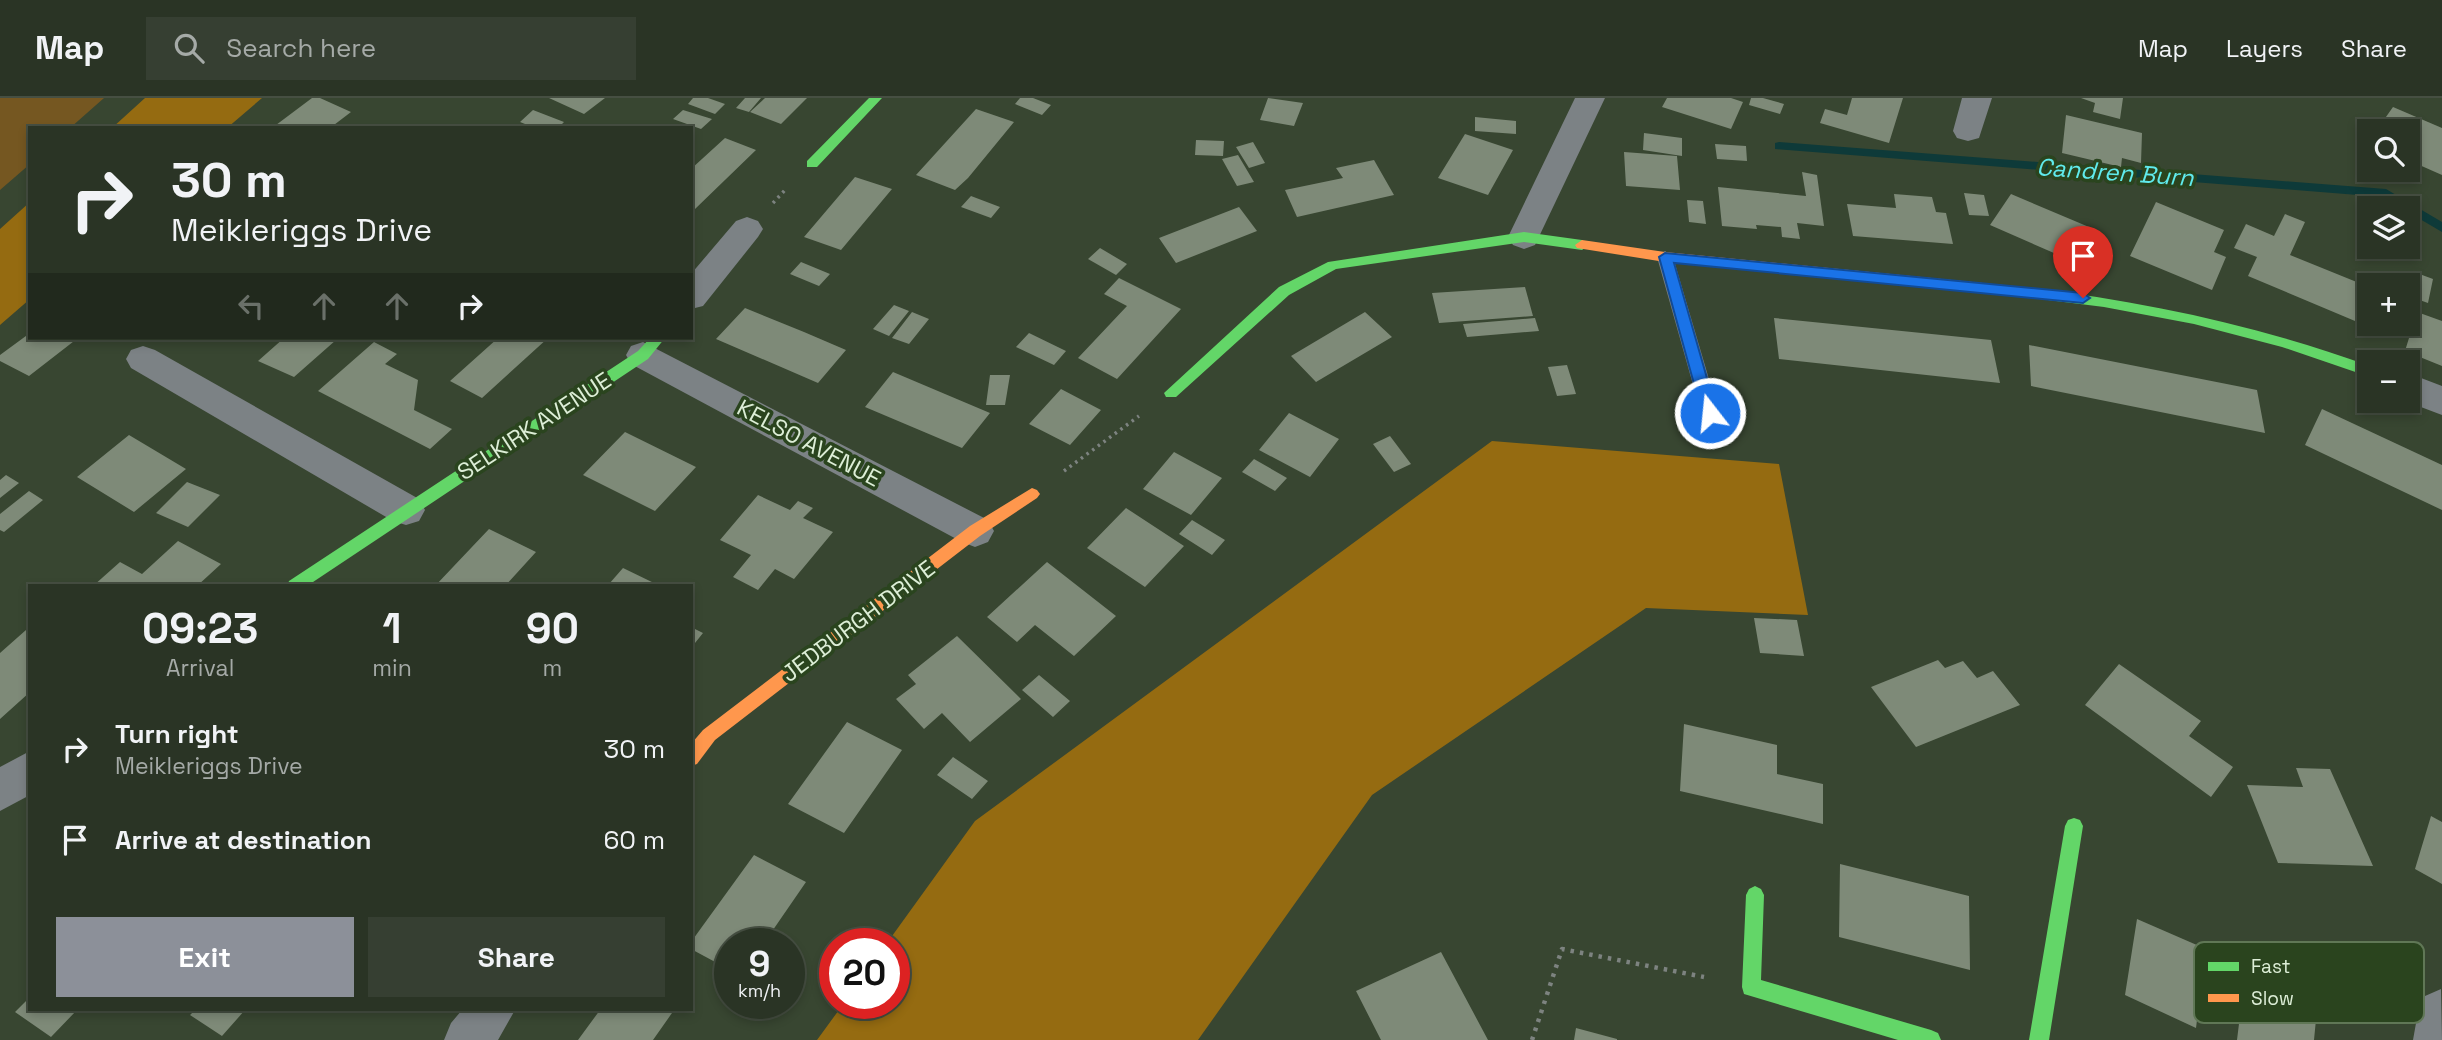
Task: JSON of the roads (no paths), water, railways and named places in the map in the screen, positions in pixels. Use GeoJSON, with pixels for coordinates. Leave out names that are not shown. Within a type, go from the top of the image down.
{"type":"FeatureCollection","features":[{"type":"Feature","properties":{"kind":"street"},"geometry":{"type":"LineString","coordinates":[[812,164],[876,98]]}},
{"type":"Feature","properties":{"kind":"street"},"geometry":{"type":"LineString","coordinates":[[1524,237],[1590,98]]}},
{"type":"Feature","properties":{"kind":"street"},"geometry":{"type":"LineString","coordinates":[[1968,131],[1976,98]]}},
{"type":"Feature","properties":{"kind":"street"},"geometry":{"type":"LineString","coordinates":[[693,295],[747,229]]}},
{"type":"Feature","properties":{"kind":"street"},"geometry":{"type":"LineString","coordinates":[[1171,393],[1284,291],[1334,265],[1524,237],[1665,257],[2083,298],[2157,310],[2242,331],[2357,367]]}},
{"type":"Feature","properties":{"kind":"street","name":"SELKIRK AVENUE"},"geometry":{"type":"LineString","coordinates":[[298,584],[650,347]]}},
{"type":"Feature","properties":{"kind":"street","name":"KELSO AVENUE"},"geometry":{"type":"LineString","coordinates":[[650,347],[975,531]]}},
{"type":"Feature","properties":{"kind":"street"},"geometry":{"type":"LineString","coordinates":[[143,359],[406,510]]}},
{"type":"Feature","properties":{"kind":"street"},"geometry":{"type":"LineString","coordinates":[[2420,392],[2442,401]]}},
{"type":"Feature","properties":{"kind":"street","name":"JEDBURGH DRIVE"},"geometry":{"type":"LineString","coordinates":[[693,755],[709,735],[975,531],[1032,494]]}},
{"type":"Feature","properties":{"kind":"street"},"geometry":{"type":"LineString","coordinates":[[0,791],[28,771]]}},
{"type":"Feature","properties":{"kind":"street"},"geometry":{"type":"LineString","coordinates":[[2039,1040],[2074,825]]}},
{"type":"Feature","properties":{"kind":"street"},"geometry":{"type":"LineString","coordinates":[[1755,895],[1751,987],[1931,1040]]}},
{"type":"Feature","properties":{"kind":"street"},"geometry":{"type":"LineString","coordinates":[[468,1040],[491,1011]]}},
{"type":"Feature","properties":{"kind":"lane"},"geometry":{"type":"LineString","coordinates":[[1665,257],[1710,413]]}},
{"type":"Feature","properties":{"kind":"waterway","name":"Candren Burn"},"geometry":{"type":"LineString","coordinates":[[1779,146],[2386,193],[2442,228]]}}]}
